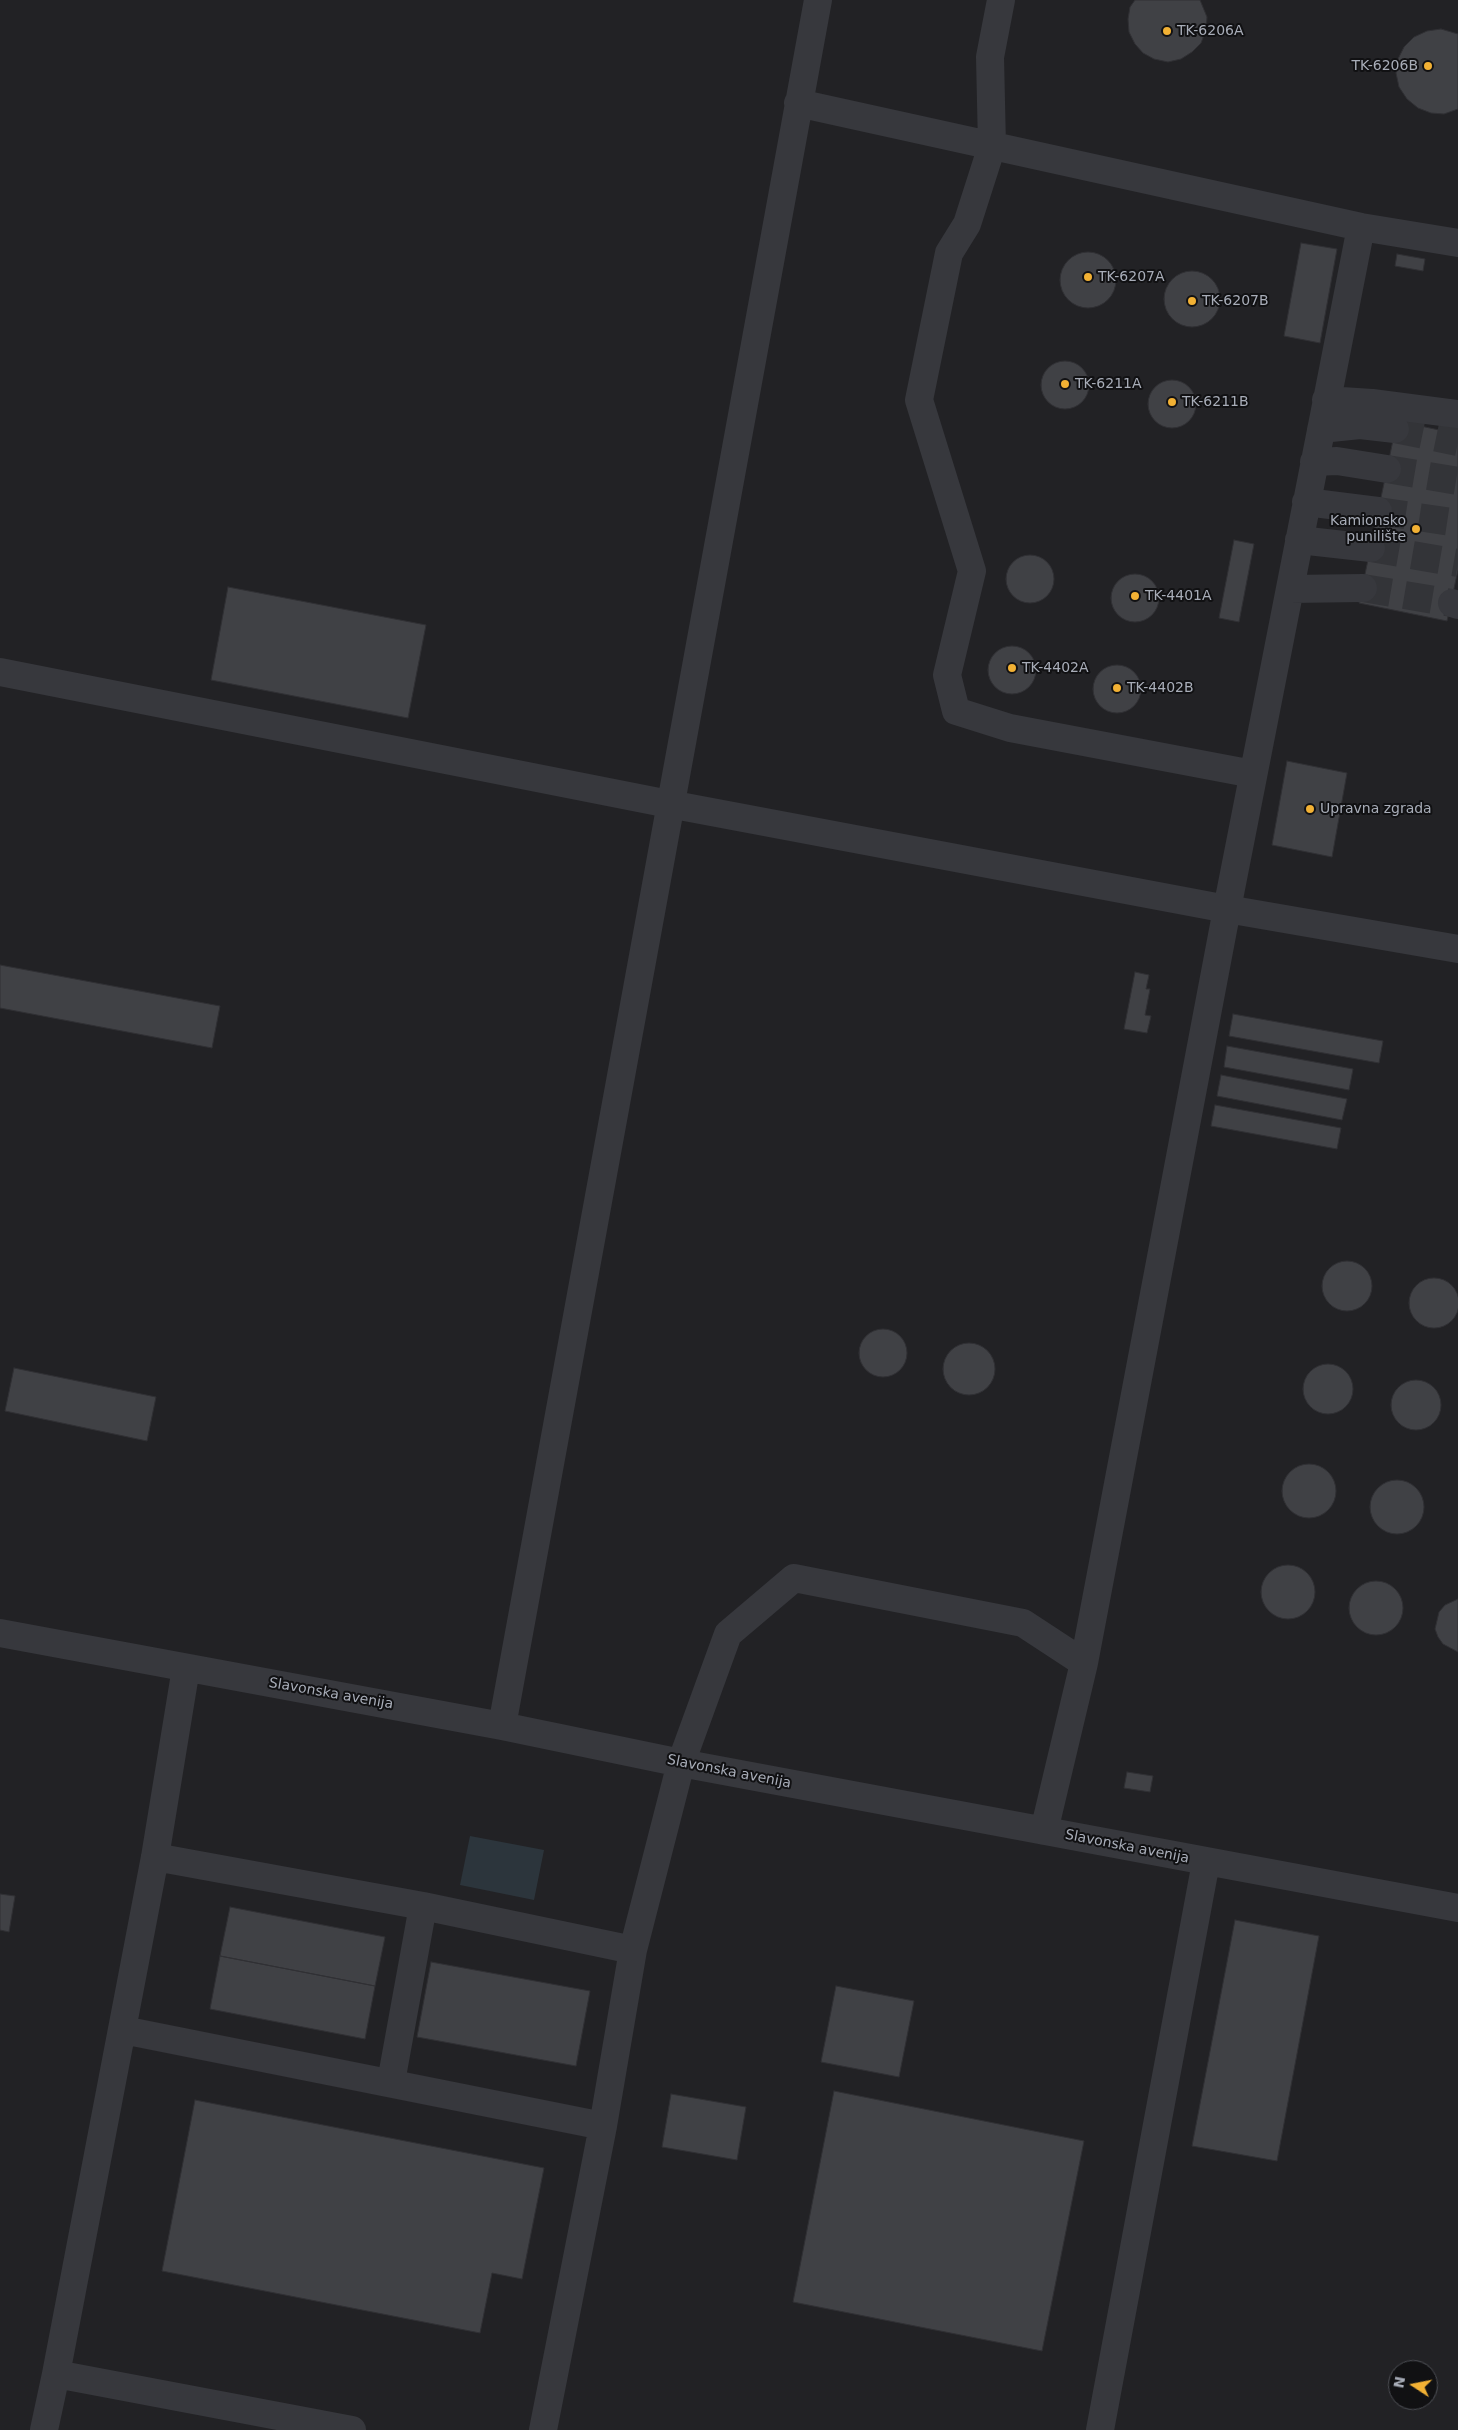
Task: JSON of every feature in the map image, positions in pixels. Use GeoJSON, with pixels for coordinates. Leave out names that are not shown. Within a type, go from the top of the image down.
{"type":"FeatureCollection","features":[{"type":"Feature","properties":{"kind":"street"},"geometry":{"type":"LineString","coordinates":[[502,1726],[669,804],[818,0]]}},
{"type":"Feature","properties":{"kind":"street"},"geometry":{"type":"LineString","coordinates":[[1001,0],[990,57],[992,146],[967,224],[948,253],[919,400],[972,571],[948,675],[956,710],[1010,728],[1253,774]]}},
{"type":"Feature","properties":{"kind":"street"},"geometry":{"type":"LineString","coordinates":[[798,103],[1361,227],[1458,243]]}},
{"type":"Feature","properties":{"kind":"street"},"geometry":{"type":"LineString","coordinates":[[1044,1831],[1084,1663],[1227,908],[1361,227]]}},
{"type":"Feature","properties":{"kind":"street"},"geometry":{"type":"LineString","coordinates":[[1326,400],[1372,403],[1458,414]]}},
{"type":"Feature","properties":{"kind":"street"},"geometry":{"type":"LineString","coordinates":[[1321,429],[1360,424],[1395,429]]}},
{"type":"Feature","properties":{"kind":"street"},"geometry":{"type":"LineString","coordinates":[[1314,462],[1337,461],[1387,469]]}},
{"type":"Feature","properties":{"kind":"street"},"geometry":{"type":"LineString","coordinates":[[1306,502],[1378,511]]}},
{"type":"Feature","properties":{"kind":"street"},"geometry":{"type":"LineString","coordinates":[[1299,540],[1371,548]]}},
{"type":"Feature","properties":{"kind":"street"},"geometry":{"type":"LineString","coordinates":[[1290,589],[1363,588]]}},
{"type":"Feature","properties":{"kind":"street"},"geometry":{"type":"LineString","coordinates":[[0,672],[669,804],[1458,949]]}},
{"type":"Feature","properties":{"kind":"street"},"geometry":{"type":"LineString","coordinates":[[543,2430],[603,2126],[633,1950],[681,1763],[728,1634],[794,1578],[1023,1623],[1084,1663]]}},
{"type":"Feature","properties":{"kind":"street","name":"Slavonska avenija"},"geometry":{"type":"LineString","coordinates":[[0,1632],[502,1726],[681,1763],[1458,1908]]}},
{"type":"Feature","properties":{"kind":"street"},"geometry":{"type":"LineString","coordinates":[[44,2430],[123,2030],[155,1857],[186,1668]]}},
{"type":"Feature","properties":{"kind":"street"},"geometry":{"type":"LineString","coordinates":[[155,1857],[423,1906],[633,1950]]}},
{"type":"Feature","properties":{"kind":"street"},"geometry":{"type":"LineString","coordinates":[[1100,2430],[1206,1862]]}},
{"type":"Feature","properties":{"kind":"street"},"geometry":{"type":"LineString","coordinates":[[391,2082],[423,1906]]}},
{"type":"Feature","properties":{"kind":"street"},"geometry":{"type":"LineString","coordinates":[[123,2030],[391,2082],[603,2126]]}},
{"type":"Feature","properties":{"kind":"street"},"geometry":{"type":"LineString","coordinates":[[56,2374],[352,2430]]}},
{"type":"Feature","properties":{"kind":"shaded area"},"geometry":{"type":"Polygon","coordinates":[[[0,0],[1458,0],[1458,2430],[0,2430],[0,0]]]}},
{"type":"Feature","properties":{"kind":"shaded area"},"geometry":{"type":"Polygon","coordinates":[[[470,1836],[544,1850],[534,1900],[460,1885],[470,1836]]]}},
{"type":"Feature","properties":{"kind":"building","name":"TK-6206A"},"geometry":{"type":"Polygon","coordinates":[[[1135,0],[1200,0],[1207,17],[1206,30],[1201,43],[1181,59],[1168,62],[1154,59],[1143,53],[1135,44],[1129,32],[1128,19],[1130,7],[1135,0]]]}},
{"type":"Feature","properties":{"kind":"building","name":"TK-6206B"},"geometry":{"type":"Polygon","coordinates":[[[1441,29],[1458,34],[1458,109],[1444,114],[1431,113],[1418,108],[1407,99],[1399,87],[1396,73],[1398,59],[1404,47],[1414,37],[1427,31],[1441,29]]]}},
{"type":"Feature","properties":{"kind":"building"},"geometry":{"type":"Polygon","coordinates":[[[1301,243],[1337,249],[1320,343],[1284,336],[1301,243]]]}},
{"type":"Feature","properties":{"kind":"building","name":"TK-6207A"},"geometry":{"type":"Polygon","coordinates":[[[1083,252],[1093,252],[1108,260],[1114,269],[1116,280],[1114,291],[1108,300],[1093,308],[1083,308],[1072,303],[1065,296],[1060,285],[1060,275],[1065,264],[1072,257],[1083,252]]]}},
{"type":"Feature","properties":{"kind":"building"},"geometry":{"type":"Polygon","coordinates":[[[1397,254],[1425,259],[1423,271],[1395,266],[1397,254]]]}},
{"type":"Feature","properties":{"kind":"building","name":"TK-6207B"},"geometry":{"type":"Polygon","coordinates":[[[1187,271],[1197,271],[1212,279],[1218,288],[1220,299],[1218,310],[1212,319],[1197,327],[1187,327],[1176,322],[1169,315],[1164,304],[1164,294],[1169,283],[1176,276],[1187,271]]]}},
{"type":"Feature","properties":{"kind":"building","name":"TK-6211A"},"geometry":{"type":"Polygon","coordinates":[[[1065,361],[1074,363],[1082,368],[1087,376],[1089,385],[1087,394],[1082,402],[1074,407],[1065,409],[1056,407],[1048,402],[1043,394],[1041,385],[1043,376],[1048,368],[1056,363],[1065,361]]]}},
{"type":"Feature","properties":{"kind":"building","name":"TK-6211B"},"geometry":{"type":"Polygon","coordinates":[[[1172,380],[1181,382],[1189,387],[1194,395],[1196,404],[1194,413],[1189,421],[1181,426],[1172,428],[1163,426],[1155,421],[1150,413],[1148,404],[1150,395],[1155,387],[1163,382],[1172,380]]]}},
{"type":"Feature","properties":{"kind":"building","name":"Kamionsko punilište"},"geometry":{"type":"Polygon","coordinates":[[[1397,421],[1458,434],[1458,570],[1447,621],[1359,603],[1397,421]]]}},
{"type":"Feature","properties":{"kind":"building"},"geometry":{"type":"Polygon","coordinates":[[[1234,540],[1254,544],[1239,622],[1219,618],[1234,540]]]}},
{"type":"Feature","properties":{"kind":"building"},"geometry":{"type":"Polygon","coordinates":[[[1030,555],[1039,557],[1047,562],[1052,570],[1054,579],[1052,588],[1047,596],[1039,601],[1030,603],[1021,601],[1013,596],[1008,588],[1006,579],[1008,570],[1013,562],[1021,557],[1030,555]]]}},
{"type":"Feature","properties":{"kind":"building","name":"TK-4401A"},"geometry":{"type":"Polygon","coordinates":[[[1135,574],[1144,576],[1152,581],[1157,589],[1159,598],[1157,607],[1152,615],[1144,620],[1135,622],[1126,620],[1118,615],[1113,607],[1111,598],[1113,589],[1118,581],[1126,576],[1135,574]]]}},
{"type":"Feature","properties":{"kind":"building"},"geometry":{"type":"Polygon","coordinates":[[[228,587],[426,625],[408,718],[211,680],[228,587]]]}},
{"type":"Feature","properties":{"kind":"building","name":"TK-4402A"},"geometry":{"type":"Polygon","coordinates":[[[1012,646],[1021,648],[1029,653],[1034,661],[1036,670],[1034,679],[1029,687],[1021,692],[1012,694],[1003,692],[995,687],[990,679],[988,670],[990,661],[995,653],[1003,648],[1012,646]]]}},
{"type":"Feature","properties":{"kind":"building","name":"TK-4402B"},"geometry":{"type":"Polygon","coordinates":[[[1117,665],[1126,667],[1134,672],[1139,680],[1141,689],[1139,698],[1134,706],[1126,711],[1117,713],[1108,711],[1100,706],[1095,698],[1093,689],[1095,680],[1100,672],[1108,667],[1117,665]]]}},
{"type":"Feature","properties":{"kind":"building","name":"Upravna zgrada"},"geometry":{"type":"Polygon","coordinates":[[[1287,761],[1347,773],[1332,857],[1272,845],[1287,761]]]}},
{"type":"Feature","properties":{"kind":"building"},"geometry":{"type":"Polygon","coordinates":[[[0,965],[220,1006],[212,1048],[0,1008],[0,965]]]}},
{"type":"Feature","properties":{"kind":"building"},"geometry":{"type":"Polygon","coordinates":[[[1135,972],[1149,975],[1146,989],[1150,989],[1145,1015],[1151,1016],[1147,1033],[1124,1029],[1135,972]]]}},
{"type":"Feature","properties":{"kind":"building"},"geometry":{"type":"Polygon","coordinates":[[[1233,1014],[1383,1041],[1379,1063],[1229,1036],[1233,1014]]]}},
{"type":"Feature","properties":{"kind":"building"},"geometry":{"type":"Polygon","coordinates":[[[1227,1046],[1353,1069],[1349,1090],[1224,1067],[1227,1046]]]}},
{"type":"Feature","properties":{"kind":"building"},"geometry":{"type":"Polygon","coordinates":[[[1221,1075],[1347,1099],[1342,1120],[1217,1096],[1221,1075]]]}},
{"type":"Feature","properties":{"kind":"building"},"geometry":{"type":"Polygon","coordinates":[[[1215,1105],[1341,1128],[1337,1149],[1211,1126],[1215,1105]]]}},
{"type":"Feature","properties":{"kind":"building"},"geometry":{"type":"Polygon","coordinates":[[[1342,1261],[1352,1261],[1365,1268],[1372,1281],[1372,1291],[1365,1304],[1352,1311],[1342,1311],[1333,1307],[1326,1300],[1322,1291],[1322,1281],[1326,1272],[1333,1265],[1342,1261]]]}},
{"type":"Feature","properties":{"kind":"building"},"geometry":{"type":"Polygon","coordinates":[[[1434,1278],[1444,1280],[1452,1285],[1457,1293],[1459,1303],[1457,1313],[1452,1321],[1444,1326],[1434,1328],[1424,1326],[1416,1321],[1411,1313],[1409,1303],[1411,1293],[1416,1285],[1424,1280],[1434,1278]]]}},
{"type":"Feature","properties":{"kind":"building"},"geometry":{"type":"Polygon","coordinates":[[[878,1329],[888,1329],[900,1336],[907,1348],[907,1358],[900,1370],[888,1377],[878,1377],[870,1373],[863,1366],[859,1358],[859,1348],[863,1340],[870,1333],[878,1329]]]}},
{"type":"Feature","properties":{"kind":"building"},"geometry":{"type":"Polygon","coordinates":[[[969,1343],[983,1347],[991,1355],[995,1369],[991,1383],[983,1391],[969,1395],[955,1391],[947,1383],[943,1369],[947,1355],[955,1347],[969,1343]]]}},
{"type":"Feature","properties":{"kind":"building"},"geometry":{"type":"Polygon","coordinates":[[[1323,1364],[1333,1364],[1346,1371],[1353,1384],[1353,1394],[1346,1407],[1333,1414],[1323,1414],[1314,1410],[1307,1403],[1303,1394],[1303,1384],[1307,1375],[1314,1368],[1323,1364]]]}},
{"type":"Feature","properties":{"kind":"building"},"geometry":{"type":"Polygon","coordinates":[[[14,1368],[156,1397],[147,1441],[5,1411],[14,1368]]]}},
{"type":"Feature","properties":{"kind":"building"},"geometry":{"type":"Polygon","coordinates":[[[1416,1380],[1426,1382],[1434,1387],[1439,1395],[1441,1405],[1439,1415],[1434,1423],[1426,1428],[1416,1430],[1406,1428],[1398,1423],[1393,1415],[1391,1405],[1393,1395],[1398,1387],[1406,1382],[1416,1380]]]}},
{"type":"Feature","properties":{"kind":"building"},"geometry":{"type":"Polygon","coordinates":[[[1304,1464],[1314,1464],[1324,1468],[1332,1476],[1336,1491],[1332,1506],[1324,1514],[1314,1518],[1304,1518],[1294,1514],[1286,1506],[1282,1496],[1282,1486],[1286,1476],[1294,1468],[1304,1464]]]}},
{"type":"Feature","properties":{"kind":"building"},"geometry":{"type":"Polygon","coordinates":[[[1392,1480],[1402,1480],[1412,1484],[1420,1492],[1424,1507],[1420,1522],[1412,1530],[1402,1534],[1392,1534],[1382,1530],[1374,1522],[1370,1512],[1370,1502],[1374,1492],[1382,1484],[1392,1480]]]}},
{"type":"Feature","properties":{"kind":"building"},"geometry":{"type":"Polygon","coordinates":[[[1283,1565],[1293,1565],[1303,1569],[1311,1577],[1315,1592],[1311,1607],[1303,1615],[1293,1619],[1283,1619],[1273,1615],[1265,1607],[1261,1597],[1261,1587],[1265,1577],[1273,1569],[1283,1565]]]}},
{"type":"Feature","properties":{"kind":"building"},"geometry":{"type":"Polygon","coordinates":[[[1371,1581],[1381,1581],[1391,1585],[1399,1593],[1403,1608],[1399,1623],[1391,1631],[1381,1635],[1371,1635],[1361,1631],[1353,1623],[1349,1613],[1349,1603],[1353,1593],[1361,1585],[1371,1581]]]}},
{"type":"Feature","properties":{"kind":"building"},"geometry":{"type":"Polygon","coordinates":[[[1458,1599],[1458,1652],[1443,1644],[1435,1629],[1439,1612],[1445,1605],[1458,1599]]]}},
{"type":"Feature","properties":{"kind":"building"},"geometry":{"type":"Polygon","coordinates":[[[1127,1772],[1153,1776],[1150,1792],[1124,1788],[1127,1772]]]}},
{"type":"Feature","properties":{"kind":"building"},"geometry":{"type":"Polygon","coordinates":[[[0,1894],[15,1896],[9,1932],[0,1930],[0,1894]]]}},
{"type":"Feature","properties":{"kind":"building"},"geometry":{"type":"Polygon","coordinates":[[[230,1907],[385,1937],[375,1986],[220,1956],[230,1907]]]}},
{"type":"Feature","properties":{"kind":"building"},"geometry":{"type":"Polygon","coordinates":[[[1235,1920],[1319,1936],[1277,2161],[1192,2146],[1235,1920]]]}},
{"type":"Feature","properties":{"kind":"building"},"geometry":{"type":"Polygon","coordinates":[[[220,1956],[375,1986],[365,2039],[210,2009],[220,1956]]]}},
{"type":"Feature","properties":{"kind":"building"},"geometry":{"type":"Polygon","coordinates":[[[431,1962],[590,1991],[576,2066],[417,2037],[431,1962]]]}},
{"type":"Feature","properties":{"kind":"building"},"geometry":{"type":"Polygon","coordinates":[[[836,1986],[914,2001],[899,2077],[821,2062],[836,1986]]]}},
{"type":"Feature","properties":{"kind":"building"},"geometry":{"type":"Polygon","coordinates":[[[834,2091],[1084,2141],[1042,2351],[793,2302],[834,2091]]]}},
{"type":"Feature","properties":{"kind":"building"},"geometry":{"type":"Polygon","coordinates":[[[671,2094],[746,2107],[737,2160],[662,2147],[671,2094]]]}},
{"type":"Feature","properties":{"kind":"building"},"geometry":{"type":"Polygon","coordinates":[[[195,2100],[544,2168],[522,2279],[492,2273],[480,2333],[162,2271],[195,2100]]]}},
{"type":"Feature","properties":{"kind":"tunnel"},"geometry":{"type":"LineString","coordinates":[[1395,429],[1458,442]]}},
{"type":"Feature","properties":{"kind":"tunnel"},"geometry":{"type":"LineString","coordinates":[[1387,469],[1458,481]]}},
{"type":"Feature","properties":{"kind":"tunnel"},"geometry":{"type":"LineString","coordinates":[[1378,511],[1458,523]]}},
{"type":"Feature","properties":{"kind":"tunnel"},"geometry":{"type":"LineString","coordinates":[[1371,548],[1458,563]]}},
{"type":"Feature","properties":{"kind":"tunnel"},"geometry":{"type":"LineString","coordinates":[[1363,588],[1452,603]]}},
{"type":"Feature","properties":{"kind":"place","name":"TK-6206A"},"geometry":{"type":"Point","coordinates":[1167,31]}},
{"type":"Feature","properties":{"kind":"place","name":"TK-6206B"},"geometry":{"type":"Point","coordinates":[1428,66]}},
{"type":"Feature","properties":{"kind":"place","name":"TK-6207A"},"geometry":{"type":"Point","coordinates":[1088,277]}},
{"type":"Feature","properties":{"kind":"place","name":"TK-6207B"},"geometry":{"type":"Point","coordinates":[1192,301]}},
{"type":"Feature","properties":{"kind":"place","name":"TK-6211A"},"geometry":{"type":"Point","coordinates":[1065,384]}},
{"type":"Feature","properties":{"kind":"place","name":"TK-6211B"},"geometry":{"type":"Point","coordinates":[1172,402]}},
{"type":"Feature","properties":{"kind":"place","name":"Kamionsko punilište"},"geometry":{"type":"Point","coordinates":[1416,529]}},
{"type":"Feature","properties":{"kind":"place","name":"TK-4401A"},"geometry":{"type":"Point","coordinates":[1135,596]}},
{"type":"Feature","properties":{"kind":"place","name":"TK-4402A"},"geometry":{"type":"Point","coordinates":[1012,668]}},
{"type":"Feature","properties":{"kind":"place","name":"TK-4402B"},"geometry":{"type":"Point","coordinates":[1117,688]}},
{"type":"Feature","properties":{"kind":"place","name":"Upravna zgrada"},"geometry":{"type":"Point","coordinates":[1310,809]}}]}
